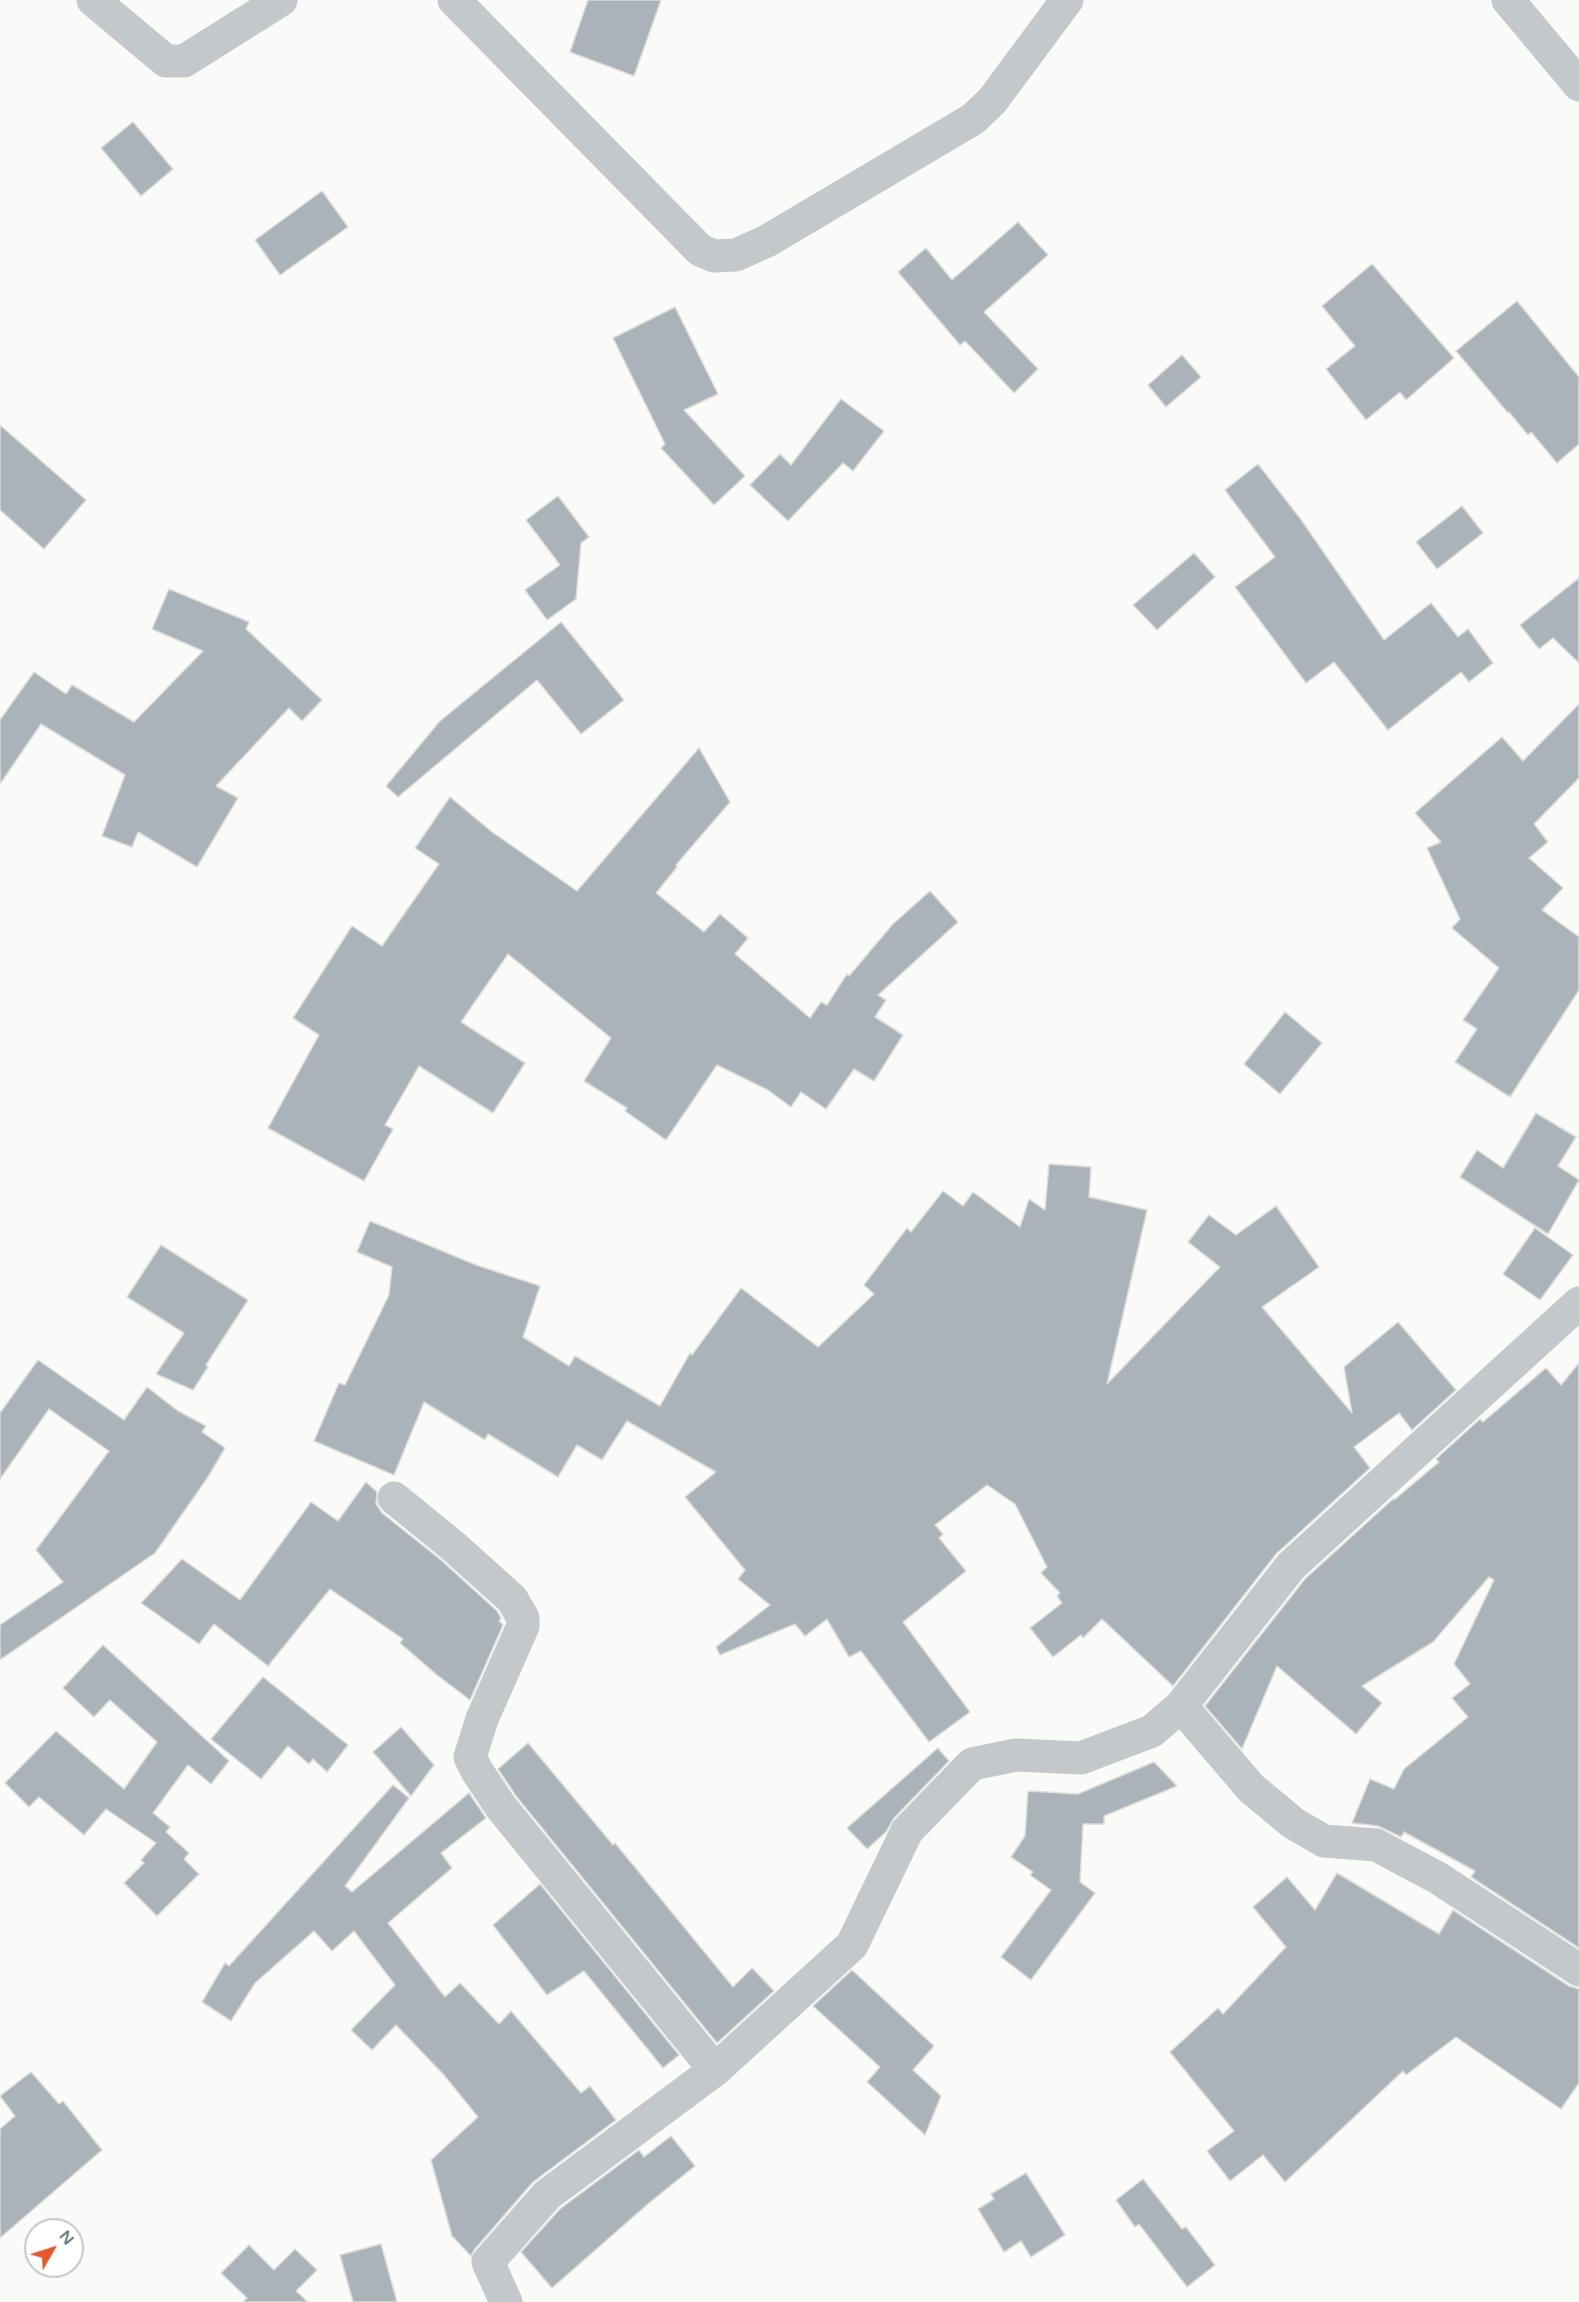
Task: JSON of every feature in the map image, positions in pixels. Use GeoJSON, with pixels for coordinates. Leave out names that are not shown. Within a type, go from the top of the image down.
{"type":"FeatureCollection","features":[{"type":"Feature","properties":{"kind":"street"},"geometry":{"type":"LineString","coordinates":[[93,0],[166,61],[184,61],[281,0]]}},
{"type":"Feature","properties":{"kind":"street"},"geometry":{"type":"LineString","coordinates":[[454,0],[700,249],[714,256],[736,255],[767,241],[973,119],[992,101],[1066,0]]}},
{"type":"Feature","properties":{"kind":"street"},"geometry":{"type":"LineString","coordinates":[[1508,0],[1579,85]]}},
{"type":"Feature","properties":{"kind":"street"},"geometry":{"type":"LineString","coordinates":[[506,2302],[488,2262],[547,2194],[714,2070],[852,1945],[907,1831],[972,1764],[1016,1755],[1081,1758],[1152,1731],[1181,1706],[1291,1566],[1579,1303]]}},
{"type":"Feature","properties":{"kind":"street"},"geometry":{"type":"LineString","coordinates":[[394,1498],[453,1546],[512,1599],[523,1618],[523,1626],[482,1719],[470,1757],[477,1771],[501,1807],[714,2070]]}},
{"type":"Feature","properties":{"kind":"street"},"geometry":{"type":"LineString","coordinates":[[1181,1706],[1251,1788],[1293,1823],[1324,1841],[1376,1845],[1438,1878],[1579,1970]]}},
{"type":"Feature","properties":{"kind":"building"},"geometry":{"type":"Polygon","coordinates":[[[588,0],[661,0],[634,76],[570,52],[588,0]]]}},
{"type":"Feature","properties":{"kind":"building"},"geometry":{"type":"Polygon","coordinates":[[[133,122],[173,169],[141,196],[101,148],[133,122]]]}},
{"type":"Feature","properties":{"kind":"building"},"geometry":{"type":"Polygon","coordinates":[[[322,191],[348,227],[280,275],[255,240],[322,191]]]}},
{"type":"Feature","properties":{"kind":"building"},"geometry":{"type":"Polygon","coordinates":[[[1018,222],[1048,255],[984,312],[1038,369],[1014,393],[965,341],[960,345],[898,272],[926,248],[952,280],[1018,222]]]}},
{"type":"Feature","properties":{"kind":"building"},"geometry":{"type":"Polygon","coordinates":[[[1372,264],[1454,358],[1406,400],[1400,392],[1366,420],[1326,369],[1355,346],[1322,306],[1372,264]]]}},
{"type":"Feature","properties":{"kind":"building"},"geometry":{"type":"Polygon","coordinates":[[[1517,301],[1579,377],[1579,444],[1557,463],[1531,432],[1528,435],[1508,413],[1456,351],[1517,301]]]}},
{"type":"Feature","properties":{"kind":"building"},"geometry":{"type":"Polygon","coordinates":[[[675,307],[718,394],[684,410],[745,476],[714,505],[661,448],[665,444],[613,338],[675,307]]]}},
{"type":"Feature","properties":{"kind":"building"},"geometry":{"type":"Polygon","coordinates":[[[1182,355],[1201,377],[1166,407],[1148,385],[1182,355]]]}},
{"type":"Feature","properties":{"kind":"building"},"geometry":{"type":"Polygon","coordinates":[[[841,399],[884,431],[853,471],[843,463],[788,521],[750,485],[780,454],[791,465],[841,399]]]}},
{"type":"Feature","properties":{"kind":"building"},"geometry":{"type":"Polygon","coordinates":[[[0,425],[86,500],[44,549],[0,510],[0,425]]]}},
{"type":"Feature","properties":{"kind":"building"},"geometry":{"type":"Polygon","coordinates":[[[1258,464],[1302,521],[1384,640],[1431,603],[1458,637],[1468,629],[1493,663],[1469,682],[1461,672],[1388,730],[1334,662],[1306,683],[1235,587],[1275,557],[1225,490],[1258,464]]]}},
{"type":"Feature","properties":{"kind":"building"},"geometry":{"type":"Polygon","coordinates":[[[558,496],[589,537],[581,543],[576,599],[547,620],[525,590],[560,565],[526,520],[558,496]]]}},
{"type":"Feature","properties":{"kind":"building"},"geometry":{"type":"Polygon","coordinates":[[[1462,506],[1483,533],[1437,569],[1416,542],[1462,506]]]}},
{"type":"Feature","properties":{"kind":"building"},"geometry":{"type":"Polygon","coordinates":[[[1194,553],[1215,577],[1157,630],[1133,605],[1194,553]]]}},
{"type":"Feature","properties":{"kind":"building"},"geometry":{"type":"Polygon","coordinates":[[[1579,578],[1579,663],[1553,638],[1539,649],[1520,625],[1579,578]]]}},
{"type":"Feature","properties":{"kind":"building"},"geometry":{"type":"Polygon","coordinates":[[[169,589],[249,622],[246,629],[322,700],[302,721],[289,708],[216,786],[238,798],[197,867],[138,832],[132,847],[102,836],[125,775],[41,724],[0,784],[0,720],[34,672],[66,694],[72,685],[134,722],[203,651],[152,629],[169,589]]]}},
{"type":"Feature","properties":{"kind":"building"},"geometry":{"type":"Polygon","coordinates":[[[561,622],[624,700],[581,734],[537,680],[398,797],[386,786],[440,721],[561,622]]]}},
{"type":"Feature","properties":{"kind":"building"},"geometry":{"type":"Polygon","coordinates":[[[1579,704],[1579,778],[1534,824],[1548,842],[1529,858],[1563,888],[1542,910],[1579,937],[1579,990],[1510,1097],[1455,1062],[1477,1029],[1463,1020],[1499,968],[1452,928],[1460,919],[1427,848],[1441,842],[1415,813],[1502,737],[1523,761],[1579,704]]]}},
{"type":"Feature","properties":{"kind":"building"},"geometry":{"type":"Polygon","coordinates":[[[699,748],[730,802],[676,865],[677,867],[656,893],[704,932],[720,914],[748,938],[735,954],[810,1018],[821,1002],[827,1005],[847,974],[849,976],[893,924],[930,891],[958,922],[878,995],[886,1000],[875,1017],[903,1035],[874,1081],[854,1069],[826,1109],[801,1092],[791,1107],[768,1090],[717,1065],[666,1140],[625,1111],[627,1108],[584,1081],[611,1038],[508,954],[461,1022],[525,1063],[493,1113],[419,1066],[385,1125],[393,1129],[364,1181],[268,1128],[319,1035],[293,1018],[352,926],[382,946],[439,864],[415,848],[450,797],[492,832],[577,891],[699,748]]]}},
{"type":"Feature","properties":{"kind":"building"},"geometry":{"type":"Polygon","coordinates":[[[1285,1012],[1322,1043],[1280,1094],[1244,1064],[1285,1012]]]}},
{"type":"Feature","properties":{"kind":"building"},"geometry":{"type":"Polygon","coordinates":[[[1536,1113],[1576,1137],[1558,1166],[1579,1180],[1548,1234],[1460,1177],[1477,1150],[1503,1168],[1536,1113]]]}},
{"type":"Feature","properties":{"kind":"building"},"geometry":{"type":"Polygon","coordinates":[[[1049,1164],[1091,1167],[1089,1197],[1147,1210],[1107,1384],[1220,1267],[1188,1242],[1209,1215],[1236,1235],[1276,1206],[1319,1267],[1262,1307],[1352,1413],[1344,1367],[1398,1322],[1456,1390],[1412,1430],[1399,1413],[1354,1447],[1370,1468],[1276,1554],[1173,1686],[1102,1619],[1083,1638],[1081,1635],[1053,1657],[1030,1628],[1062,1603],[1057,1596],[1060,1593],[1041,1573],[1047,1567],[1015,1504],[987,1485],[935,1525],[943,1534],[939,1538],[966,1571],[903,1622],[970,1712],[929,1742],[861,1651],[849,1657],[827,1619],[805,1636],[795,1624],[720,1655],[716,1647],[770,1605],[738,1579],[745,1570],[685,1497],[716,1472],[627,1421],[602,1460],[577,1445],[558,1477],[488,1434],[485,1440],[424,1402],[394,1475],[314,1441],[339,1383],[345,1385],[389,1295],[392,1267],[357,1252],[370,1221],[476,1265],[540,1286],[523,1337],[569,1366],[575,1356],[660,1406],[690,1353],[692,1355],[741,1288],[818,1347],[874,1294],[864,1285],[907,1228],[911,1232],[943,1191],[963,1206],[973,1192],[1020,1227],[1029,1199],[1045,1210],[1049,1164]]]}},
{"type":"Feature","properties":{"kind":"building"},"geometry":{"type":"Polygon","coordinates":[[[1535,1228],[1573,1255],[1540,1300],[1503,1274],[1535,1228]]]}},
{"type":"Feature","properties":{"kind":"building"},"geometry":{"type":"Polygon","coordinates":[[[161,1245],[248,1300],[206,1365],[208,1367],[193,1390],[156,1374],[184,1333],[127,1297],[161,1245]]]}},
{"type":"Feature","properties":{"kind":"building"},"geometry":{"type":"Polygon","coordinates":[[[38,1360],[124,1420],[147,1387],[178,1411],[206,1426],[202,1432],[225,1448],[208,1477],[155,1553],[0,1660],[0,1625],[63,1582],[36,1550],[109,1451],[49,1409],[0,1479],[0,1413],[38,1360]]]}},
{"type":"Feature","properties":{"kind":"building"},"geometry":{"type":"Polygon","coordinates":[[[1579,1363],[1579,1948],[1471,1877],[1475,1871],[1404,1832],[1401,1837],[1378,1826],[1352,1823],[1370,1779],[1394,1789],[1404,1769],[1468,1717],[1452,1698],[1470,1684],[1454,1664],[1494,1580],[1489,1577],[1433,1642],[1362,1686],[1382,1703],[1356,1734],[1277,1666],[1242,1749],[1205,1706],[1305,1579],[1393,1499],[1439,1462],[1436,1459],[1480,1419],[1483,1422],[1546,1368],[1561,1385],[1579,1363]]]}},
{"type":"Feature","properties":{"kind":"building"},"geometry":{"type":"Polygon","coordinates":[[[366,1482],[377,1492],[376,1504],[382,1513],[441,1560],[497,1611],[501,1618],[499,1621],[503,1625],[470,1700],[400,1643],[403,1639],[330,1589],[268,1666],[214,1624],[199,1644],[141,1603],[182,1559],[240,1600],[311,1502],[338,1521],[366,1482]]]}},
{"type":"Feature","properties":{"kind":"building"},"geometry":{"type":"Polygon","coordinates":[[[103,1645],[229,1761],[211,1784],[188,1765],[153,1813],[170,1827],[166,1832],[189,1853],[184,1859],[199,1874],[157,1916],[124,1883],[144,1863],[141,1860],[156,1843],[106,1809],[84,1835],[39,1797],[29,1807],[5,1783],[56,1731],[124,1789],[157,1742],[110,1700],[94,1717],[63,1688],[103,1645]]]}},
{"type":"Feature","properties":{"kind":"building"},"geometry":{"type":"Polygon","coordinates":[[[263,1677],[348,1745],[327,1772],[313,1759],[309,1764],[288,1746],[261,1779],[211,1739],[263,1677]]]}},
{"type":"Feature","properties":{"kind":"building"},"geometry":{"type":"Polygon","coordinates":[[[401,1727],[434,1765],[411,1796],[373,1752],[401,1727]]]}},
{"type":"Feature","properties":{"kind":"building"},"geometry":{"type":"Polygon","coordinates":[[[528,1743],[613,1845],[615,1843],[733,1987],[752,1968],[774,1991],[717,2043],[516,1796],[498,1769],[528,1743]]]}},
{"type":"Feature","properties":{"kind":"building"},"geometry":{"type":"Polygon","coordinates":[[[938,1748],[949,1761],[894,1818],[886,1832],[867,1849],[847,1828],[938,1748]]]}},
{"type":"Feature","properties":{"kind":"building"},"geometry":{"type":"Polygon","coordinates":[[[1154,1762],[1177,1786],[1104,1816],[1104,1824],[1083,1824],[1080,1882],[1095,1893],[1031,1980],[1001,1957],[1051,1890],[1030,1875],[1033,1872],[1011,1857],[1025,1836],[1028,1791],[1078,1794],[1154,1762]]]}},
{"type":"Feature","properties":{"kind":"building"},"geometry":{"type":"Polygon","coordinates":[[[393,1785],[409,1798],[345,1886],[352,1892],[469,1793],[486,1818],[441,1853],[452,1868],[388,1923],[445,1997],[460,1983],[499,2024],[511,2011],[581,2093],[590,2086],[616,2120],[533,2182],[471,2256],[452,2236],[431,2160],[478,2117],[444,2075],[396,2025],[372,2050],[351,2030],[395,1985],[354,1931],[332,1951],[314,1931],[255,1983],[231,2021],[202,2002],[225,1963],[229,1966],[393,1785]]]}},
{"type":"Feature","properties":{"kind":"building"},"geometry":{"type":"Polygon","coordinates":[[[1337,1873],[1439,1934],[1453,1910],[1569,1986],[1579,1989],[1579,2083],[1561,2109],[1456,2037],[1406,2075],[1403,2071],[1285,2182],[1263,2155],[1230,2181],[1207,2151],[1234,2131],[1170,2052],[1218,2008],[1223,2014],[1286,1947],[1253,1907],[1287,1877],[1315,1910],[1337,1873]]]}},
{"type":"Feature","properties":{"kind":"building"},"geometry":{"type":"Polygon","coordinates":[[[540,1884],[679,2055],[663,2068],[584,1971],[547,1995],[493,1925],[540,1884]]]}},
{"type":"Feature","properties":{"kind":"building"},"geometry":{"type":"Polygon","coordinates":[[[852,1970],[934,2046],[913,2070],[941,2096],[925,2135],[867,2082],[880,2067],[813,2006],[852,1970]]]}},
{"type":"Feature","properties":{"kind":"building"},"geometry":{"type":"Polygon","coordinates":[[[31,2072],[59,2104],[63,2101],[102,2150],[0,2238],[0,2129],[15,2116],[0,2096],[31,2072]]]}},
{"type":"Feature","properties":{"kind":"building"},"geometry":{"type":"Polygon","coordinates":[[[671,2136],[695,2166],[552,2288],[521,2252],[560,2209],[639,2150],[644,2157],[671,2136]]]}},
{"type":"Feature","properties":{"kind":"building"},"geometry":{"type":"Polygon","coordinates":[[[1026,2173],[1065,2235],[1031,2257],[1021,2241],[1004,2252],[978,2209],[994,2199],[991,2194],[1026,2173]]]}},
{"type":"Feature","properties":{"kind":"building"},"geometry":{"type":"Polygon","coordinates":[[[1143,2179],[1182,2229],[1186,2227],[1215,2265],[1187,2287],[1139,2224],[1135,2227],[1116,2200],[1143,2179]]]}},
{"type":"Feature","properties":{"kind":"building"},"geometry":{"type":"Polygon","coordinates":[[[381,2244],[397,2302],[353,2302],[340,2255],[381,2244]]]}},
{"type":"Feature","properties":{"kind":"building"},"geometry":{"type":"Polygon","coordinates":[[[249,2245],[274,2270],[295,2249],[317,2270],[296,2291],[308,2302],[243,2302],[247,2298],[221,2273],[249,2245]]]}}]}
